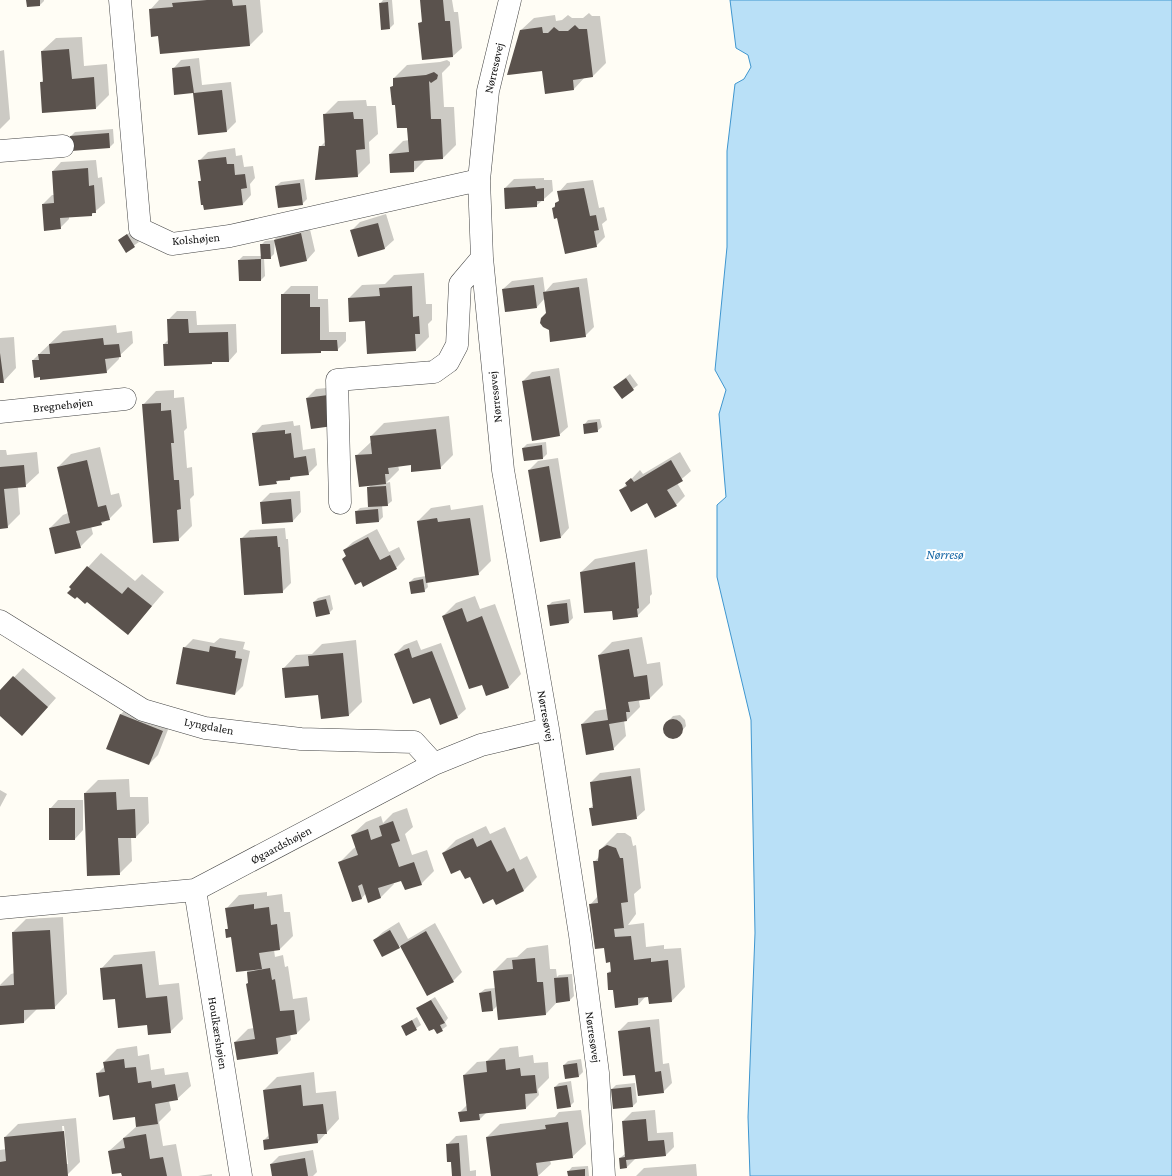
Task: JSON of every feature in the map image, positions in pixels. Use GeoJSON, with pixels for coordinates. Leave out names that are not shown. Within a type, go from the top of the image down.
{"type":"FeatureCollection","features":[{"type":"Feature","properties":{"kind":"street","name":"Kolshøjen"},"geometry":{"type":"LineString","coordinates":[[120,0],[140,229],[172,244],[230,236],[479,180]]}},
{"type":"Feature","properties":{"kind":"street","name":"Nørresøvej"},"geometry":{"type":"LineString","coordinates":[[510,0],[488,91],[479,180],[482,258],[503,470],[548,729],[580,935],[598,1073],[604,1176]]}},
{"type":"Feature","properties":{"kind":"street"},"geometry":{"type":"LineString","coordinates":[[0,151],[63,146]]}},
{"type":"Feature","properties":{"kind":"street"},"geometry":{"type":"LineString","coordinates":[[340,503],[337,380],[434,372],[448,362],[457,345],[460,284],[482,258]]}},
{"type":"Feature","properties":{"kind":"street","name":"Bregnehøjen"},"geometry":{"type":"LineString","coordinates":[[0,412],[126,398]]}},
{"type":"Feature","properties":{"kind":"street","name":"Lyngdalen"},"geometry":{"type":"LineString","coordinates":[[0,621],[143,710],[205,728],[220,730],[301,739],[414,742],[434,764]]}},
{"type":"Feature","properties":{"kind":"street","name":"Øgaardshøjen"},"geometry":{"type":"LineString","coordinates":[[0,908],[195,890],[434,764],[481,745],[548,729]]}},
{"type":"Feature","properties":{"kind":"street","name":"Houlkærshøjen"},"geometry":{"type":"LineString","coordinates":[[195,890],[241,1176]]}},
{"type":"Feature","properties":{"kind":"water","name":"Nørresø"},"geometry":{"type":"Polygon","coordinates":[[[730,0],[1172,0],[1172,1176],[750,1176],[748,1117],[755,933],[751,720],[717,577],[717,505],[726,497],[719,414],[726,390],[715,370],[727,247],[727,151],[735,84],[744,79],[751,67],[748,55],[736,48],[730,0]]]}},
{"type":"Feature","properties":{"kind":"building"},"geometry":{"type":"Polygon","coordinates":[[[26,0],[40,0],[40,6],[27,7],[26,0]]]}},
{"type":"Feature","properties":{"kind":"building"},"geometry":{"type":"Polygon","coordinates":[[[207,0],[232,0],[233,6],[246,5],[250,46],[160,54],[158,36],[151,37],[149,9],[173,7],[172,3],[207,0]]]}},
{"type":"Feature","properties":{"kind":"building"},"geometry":{"type":"Polygon","coordinates":[[[420,0],[443,0],[445,21],[450,21],[453,57],[422,60],[418,23],[422,22],[420,0]]]}},
{"type":"Feature","properties":{"kind":"building"},"geometry":{"type":"Polygon","coordinates":[[[388,2],[390,29],[381,30],[379,3],[388,2]]]}},
{"type":"Feature","properties":{"kind":"building"},"geometry":{"type":"Polygon","coordinates":[[[575,25],[579,29],[587,29],[593,77],[573,80],[574,90],[545,94],[542,71],[507,75],[520,30],[542,27],[543,33],[548,33],[554,27],[559,31],[568,31],[575,25]]]}},
{"type":"Feature","properties":{"kind":"building"},"geometry":{"type":"Polygon","coordinates":[[[69,49],[72,79],[94,77],[96,109],[42,113],[40,82],[43,82],[41,51],[69,49]]]}},
{"type":"Feature","properties":{"kind":"building"},"geometry":{"type":"Polygon","coordinates":[[[190,66],[194,93],[222,90],[227,132],[198,135],[193,93],[174,95],[172,68],[190,66]]]}},
{"type":"Feature","properties":{"kind":"building"},"geometry":{"type":"Polygon","coordinates":[[[434,72],[438,75],[437,79],[431,83],[429,81],[431,119],[441,119],[443,159],[414,161],[414,172],[390,173],[389,154],[409,152],[407,128],[397,128],[395,105],[392,105],[390,87],[393,86],[393,78],[426,75],[434,72]]]}},
{"type":"Feature","properties":{"kind":"building"},"geometry":{"type":"Polygon","coordinates":[[[353,112],[354,119],[363,119],[365,149],[356,150],[358,177],[315,180],[319,146],[325,146],[323,114],[353,112]]]}},
{"type":"Feature","properties":{"kind":"building"},"geometry":{"type":"Polygon","coordinates":[[[109,133],[110,148],[71,151],[70,136],[109,133]]]}},
{"type":"Feature","properties":{"kind":"building"},"geometry":{"type":"Polygon","coordinates":[[[226,157],[227,164],[234,164],[235,175],[245,174],[247,188],[241,189],[243,205],[204,210],[203,205],[201,205],[198,181],[201,181],[198,160],[226,157]]]}},
{"type":"Feature","properties":{"kind":"building"},"geometry":{"type":"Polygon","coordinates":[[[88,168],[89,186],[94,185],[96,213],[92,213],[92,216],[60,218],[61,229],[44,231],[42,204],[54,203],[52,171],[88,168]]]}},
{"type":"Feature","properties":{"kind":"building"},"geometry":{"type":"Polygon","coordinates":[[[300,183],[303,205],[278,208],[275,186],[300,183]]]}},
{"type":"Feature","properties":{"kind":"building"},"geometry":{"type":"Polygon","coordinates":[[[535,186],[536,189],[544,188],[544,201],[537,201],[537,207],[505,209],[504,188],[535,186]]]}},
{"type":"Feature","properties":{"kind":"building"},"geometry":{"type":"Polygon","coordinates":[[[584,188],[590,216],[596,215],[599,230],[594,231],[597,247],[565,254],[557,218],[554,219],[552,208],[555,207],[555,203],[559,201],[557,191],[584,188]]]}},
{"type":"Feature","properties":{"kind":"building"},"geometry":{"type":"Polygon","coordinates":[[[378,223],[385,249],[358,257],[350,230],[378,223]]]}},
{"type":"Feature","properties":{"kind":"building"},"geometry":{"type":"Polygon","coordinates":[[[301,233],[307,261],[280,267],[274,240],[301,233]]]}},
{"type":"Feature","properties":{"kind":"building"},"geometry":{"type":"Polygon","coordinates":[[[127,234],[135,247],[126,253],[118,240],[127,234]]]}},
{"type":"Feature","properties":{"kind":"building"},"geometry":{"type":"Polygon","coordinates":[[[260,244],[270,244],[271,259],[261,259],[260,244]]]}},
{"type":"Feature","properties":{"kind":"building"},"geometry":{"type":"Polygon","coordinates":[[[261,259],[261,281],[239,281],[238,260],[261,259]]]}},
{"type":"Feature","properties":{"kind":"building"},"geometry":{"type":"Polygon","coordinates":[[[534,285],[537,308],[505,312],[502,289],[534,285]]]}},
{"type":"Feature","properties":{"kind":"building"},"geometry":{"type":"Polygon","coordinates":[[[412,286],[413,317],[419,316],[420,334],[415,334],[416,351],[367,354],[365,321],[349,322],[348,298],[380,296],[379,288],[412,286]]]}},
{"type":"Feature","properties":{"kind":"building"},"geometry":{"type":"Polygon","coordinates":[[[579,287],[586,337],[550,342],[549,330],[543,327],[540,323],[541,318],[546,313],[543,292],[579,287]]]}},
{"type":"Feature","properties":{"kind":"building"},"geometry":{"type":"Polygon","coordinates":[[[281,294],[310,294],[310,307],[320,307],[320,340],[337,340],[338,351],[281,354],[281,294]]]}},
{"type":"Feature","properties":{"kind":"building"},"geometry":{"type":"Polygon","coordinates":[[[167,319],[188,319],[189,333],[228,332],[229,362],[164,366],[163,344],[168,344],[167,319]]]}},
{"type":"Feature","properties":{"kind":"building"},"geometry":{"type":"Polygon","coordinates":[[[103,338],[104,345],[119,344],[121,357],[105,359],[107,373],[40,380],[40,377],[34,378],[32,360],[39,360],[38,354],[50,354],[49,344],[103,338]]]}},
{"type":"Feature","properties":{"kind":"building"},"geometry":{"type":"Polygon","coordinates":[[[0,353],[4,383],[0,383],[0,353]]]}},
{"type":"Feature","properties":{"kind":"building"},"geometry":{"type":"Polygon","coordinates":[[[550,376],[560,436],[532,441],[522,381],[550,376]]]}},
{"type":"Feature","properties":{"kind":"building"},"geometry":{"type":"Polygon","coordinates":[[[626,378],[634,390],[622,399],[613,387],[626,378]]]}},
{"type":"Feature","properties":{"kind":"building"},"geometry":{"type":"Polygon","coordinates":[[[328,395],[333,426],[311,429],[306,398],[328,395]]]}},
{"type":"Feature","properties":{"kind":"building"},"geometry":{"type":"Polygon","coordinates":[[[161,403],[161,411],[171,410],[174,443],[171,443],[174,480],[179,480],[181,509],[177,510],[179,541],[153,543],[142,404],[161,403]]]}},
{"type":"Feature","properties":{"kind":"building"},"geometry":{"type":"Polygon","coordinates":[[[597,422],[598,432],[584,434],[583,424],[597,422]]]}},
{"type":"Feature","properties":{"kind":"building"},"geometry":{"type":"Polygon","coordinates":[[[436,429],[441,469],[411,472],[411,465],[388,468],[389,474],[385,474],[386,484],[359,487],[355,455],[372,454],[370,436],[436,429]]]}},
{"type":"Feature","properties":{"kind":"building"},"geometry":{"type":"Polygon","coordinates":[[[285,430],[285,434],[291,433],[294,458],[306,456],[309,475],[290,477],[290,480],[276,481],[277,484],[259,486],[252,433],[285,430]]]}},
{"type":"Feature","properties":{"kind":"building"},"geometry":{"type":"Polygon","coordinates":[[[542,445],[543,459],[524,461],[522,448],[542,445]]]}},
{"type":"Feature","properties":{"kind":"building"},"geometry":{"type":"Polygon","coordinates":[[[87,460],[98,507],[106,505],[110,520],[101,522],[102,525],[76,531],[81,548],[55,554],[49,528],[70,523],[57,467],[87,460]]]}},
{"type":"Feature","properties":{"kind":"building"},"geometry":{"type":"Polygon","coordinates":[[[671,460],[683,481],[667,490],[677,506],[655,518],[647,503],[631,512],[619,490],[627,486],[625,483],[631,478],[634,482],[671,460]]]}},
{"type":"Feature","properties":{"kind":"building"},"geometry":{"type":"Polygon","coordinates":[[[24,465],[26,487],[4,489],[8,528],[0,529],[0,467],[24,465]]]}},
{"type":"Feature","properties":{"kind":"building"},"geometry":{"type":"Polygon","coordinates":[[[549,466],[561,538],[540,542],[528,470],[549,466]]]}},
{"type":"Feature","properties":{"kind":"building"},"geometry":{"type":"Polygon","coordinates":[[[386,486],[388,506],[368,507],[367,487],[386,486]]]}},
{"type":"Feature","properties":{"kind":"building"},"geometry":{"type":"Polygon","coordinates":[[[291,499],[293,522],[262,524],[260,502],[291,499]]]}},
{"type":"Feature","properties":{"kind":"building"},"geometry":{"type":"Polygon","coordinates":[[[378,509],[379,522],[356,524],[355,511],[378,509]]]}},
{"type":"Feature","properties":{"kind":"building"},"geometry":{"type":"Polygon","coordinates":[[[437,518],[438,522],[470,518],[479,575],[426,583],[417,521],[437,518]]]}},
{"type":"Feature","properties":{"kind":"building"},"geometry":{"type":"Polygon","coordinates":[[[277,536],[278,547],[280,547],[283,593],[244,595],[240,538],[277,536]]]}},
{"type":"Feature","properties":{"kind":"building"},"geometry":{"type":"Polygon","coordinates":[[[368,537],[380,560],[390,555],[397,569],[363,587],[361,582],[355,585],[342,559],[346,556],[343,550],[368,537]]]}},
{"type":"Feature","properties":{"kind":"building"},"geometry":{"type":"Polygon","coordinates":[[[635,562],[639,608],[637,609],[638,617],[613,620],[612,611],[584,613],[580,572],[635,562]]]}},
{"type":"Feature","properties":{"kind":"building"},"geometry":{"type":"Polygon","coordinates":[[[87,566],[122,594],[128,587],[152,606],[128,635],[87,602],[85,604],[77,597],[75,599],[67,593],[71,589],[69,587],[87,566]]]}},
{"type":"Feature","properties":{"kind":"building"},"geometry":{"type":"Polygon","coordinates":[[[423,579],[425,592],[411,594],[409,582],[423,579]]]}},
{"type":"Feature","properties":{"kind":"building"},"geometry":{"type":"Polygon","coordinates":[[[326,599],[330,614],[316,617],[313,602],[326,599]]]}},
{"type":"Feature","properties":{"kind":"building"},"geometry":{"type":"Polygon","coordinates":[[[567,603],[569,623],[550,626],[547,605],[567,603]]]}},
{"type":"Feature","properties":{"kind":"building"},"geometry":{"type":"Polygon","coordinates":[[[462,608],[467,622],[482,616],[509,688],[486,696],[482,685],[469,689],[442,616],[462,608]]]}},
{"type":"Feature","properties":{"kind":"building"},"geometry":{"type":"Polygon","coordinates":[[[210,646],[236,651],[235,658],[242,659],[235,695],[176,684],[183,647],[209,652],[210,646]]]}},
{"type":"Feature","properties":{"kind":"building"},"geometry":{"type":"Polygon","coordinates":[[[409,648],[412,658],[432,651],[458,718],[440,725],[430,698],[413,704],[394,654],[409,648]]]}},
{"type":"Feature","properties":{"kind":"building"},"geometry":{"type":"Polygon","coordinates":[[[629,649],[634,677],[647,675],[650,699],[628,702],[630,712],[626,712],[627,721],[609,724],[614,750],[586,755],[581,724],[608,720],[598,655],[629,649]]]}},
{"type":"Feature","properties":{"kind":"building"},"geometry":{"type":"Polygon","coordinates":[[[343,653],[349,716],[321,719],[318,695],[285,698],[282,668],[309,666],[308,656],[343,653]]]}},
{"type":"Feature","properties":{"kind":"building"},"geometry":{"type":"Polygon","coordinates":[[[13,676],[48,707],[22,736],[0,716],[0,690],[13,676]]]}},
{"type":"Feature","properties":{"kind":"building"},"geometry":{"type":"Polygon","coordinates":[[[120,714],[163,731],[149,765],[106,749],[120,714]]]}},
{"type":"Feature","properties":{"kind":"building"},"geometry":{"type":"Polygon","coordinates":[[[673,719],[680,722],[683,729],[680,736],[673,739],[666,736],[663,729],[666,722],[673,719]]]}},
{"type":"Feature","properties":{"kind":"building"},"geometry":{"type":"Polygon","coordinates":[[[631,776],[637,819],[592,826],[589,808],[593,808],[590,782],[631,776]]]}},
{"type":"Feature","properties":{"kind":"building"},"geometry":{"type":"Polygon","coordinates":[[[116,792],[117,810],[135,809],[136,838],[118,838],[120,875],[87,876],[84,793],[116,792]]]}},
{"type":"Feature","properties":{"kind":"building"},"geometry":{"type":"Polygon","coordinates":[[[49,808],[75,808],[75,840],[49,840],[49,808]]]}},
{"type":"Feature","properties":{"kind":"building"},"geometry":{"type":"Polygon","coordinates":[[[393,821],[400,841],[391,844],[399,867],[414,862],[422,885],[405,890],[401,881],[378,888],[381,898],[368,903],[362,884],[358,886],[362,899],[352,902],[338,862],[358,855],[351,835],[368,829],[371,840],[382,836],[379,826],[393,821]]]}},
{"type":"Feature","properties":{"kind":"building"},"geometry":{"type":"Polygon","coordinates":[[[473,838],[477,847],[491,840],[507,872],[514,868],[524,891],[496,905],[493,899],[483,904],[470,877],[465,879],[460,870],[451,874],[442,853],[473,838]]]}},
{"type":"Feature","properties":{"kind":"building"},"geometry":{"type":"Polygon","coordinates":[[[607,845],[616,848],[620,858],[623,858],[628,902],[621,903],[624,928],[614,929],[615,937],[631,936],[634,960],[651,958],[651,962],[668,960],[672,1002],[649,1004],[648,997],[638,998],[638,1005],[615,1008],[613,990],[608,990],[607,973],[611,972],[610,962],[606,963],[604,948],[595,949],[589,904],[598,903],[593,861],[598,861],[599,850],[607,845]]]}},
{"type":"Feature","properties":{"kind":"building"},"geometry":{"type":"Polygon","coordinates":[[[254,904],[254,909],[269,907],[271,925],[277,924],[280,950],[259,953],[262,969],[236,972],[231,937],[226,938],[225,929],[228,929],[225,908],[254,904]]]}},
{"type":"Feature","properties":{"kind":"building"},"geometry":{"type":"Polygon","coordinates":[[[50,930],[55,1009],[24,1010],[24,1023],[0,1025],[0,986],[14,985],[12,932],[50,930]]]}},
{"type":"Feature","properties":{"kind":"building"},"geometry":{"type":"Polygon","coordinates":[[[390,930],[400,948],[382,957],[373,940],[390,930]]]}},
{"type":"Feature","properties":{"kind":"building"},"geometry":{"type":"Polygon","coordinates":[[[426,931],[454,982],[427,996],[400,946],[426,931]]]}},
{"type":"Feature","properties":{"kind":"building"},"geometry":{"type":"Polygon","coordinates":[[[535,958],[537,982],[543,982],[546,1015],[498,1020],[493,971],[513,969],[512,960],[535,958]]]}},
{"type":"Feature","properties":{"kind":"building"},"geometry":{"type":"Polygon","coordinates":[[[142,964],[146,998],[167,996],[171,1033],[148,1035],[147,1025],[118,1028],[115,999],[103,1000],[100,968],[142,964]]]}},
{"type":"Feature","properties":{"kind":"building"},"geometry":{"type":"Polygon","coordinates":[[[270,968],[272,980],[275,979],[280,1011],[294,1010],[297,1034],[276,1038],[278,1054],[237,1060],[234,1042],[255,1039],[246,984],[248,983],[247,972],[270,968]]]}},
{"type":"Feature","properties":{"kind":"building"},"geometry":{"type":"Polygon","coordinates":[[[568,977],[570,1001],[556,1003],[554,978],[568,977]]]}},
{"type":"Feature","properties":{"kind":"building"},"geometry":{"type":"Polygon","coordinates":[[[491,991],[493,1011],[482,1012],[479,993],[491,991]]]}},
{"type":"Feature","properties":{"kind":"building"},"geometry":{"type":"Polygon","coordinates":[[[431,1000],[445,1023],[440,1025],[443,1031],[437,1034],[434,1029],[429,1031],[416,1008],[431,1000]]]}},
{"type":"Feature","properties":{"kind":"building"},"geometry":{"type":"Polygon","coordinates":[[[412,1020],[417,1030],[406,1036],[401,1026],[412,1020]]]}},
{"type":"Feature","properties":{"kind":"building"},"geometry":{"type":"Polygon","coordinates":[[[650,1027],[655,1072],[661,1071],[664,1093],[638,1096],[635,1075],[623,1076],[618,1031],[650,1027]]]}},
{"type":"Feature","properties":{"kind":"building"},"geometry":{"type":"Polygon","coordinates":[[[124,1059],[125,1068],[136,1067],[138,1083],[151,1081],[152,1088],[175,1084],[178,1100],[155,1104],[158,1124],[136,1127],[135,1117],[113,1120],[109,1095],[99,1097],[96,1073],[105,1072],[103,1062],[124,1059]]]}},
{"type":"Feature","properties":{"kind":"building"},"geometry":{"type":"Polygon","coordinates":[[[505,1059],[506,1070],[520,1068],[521,1076],[535,1075],[537,1093],[525,1094],[526,1109],[479,1114],[480,1120],[460,1122],[458,1112],[467,1111],[463,1075],[487,1072],[486,1061],[505,1059]]]}},
{"type":"Feature","properties":{"kind":"building"},"geometry":{"type":"Polygon","coordinates":[[[577,1063],[579,1077],[565,1079],[563,1065],[577,1063]]]}},
{"type":"Feature","properties":{"kind":"building"},"geometry":{"type":"Polygon","coordinates":[[[301,1085],[303,1106],[323,1104],[327,1134],[317,1134],[318,1143],[264,1150],[263,1140],[269,1139],[263,1090],[301,1085]]]}},
{"type":"Feature","properties":{"kind":"building"},"geometry":{"type":"Polygon","coordinates":[[[567,1085],[571,1107],[557,1109],[554,1087],[567,1085]]]}},
{"type":"Feature","properties":{"kind":"building"},"geometry":{"type":"Polygon","coordinates":[[[631,1087],[633,1107],[613,1109],[611,1089],[631,1087]]]}},
{"type":"Feature","properties":{"kind":"building"},"geometry":{"type":"Polygon","coordinates":[[[646,1119],[648,1141],[664,1140],[666,1156],[626,1160],[627,1168],[620,1169],[619,1158],[625,1157],[622,1121],[646,1119]]]}},
{"type":"Feature","properties":{"kind":"building"},"geometry":{"type":"Polygon","coordinates":[[[568,1122],[573,1158],[536,1163],[538,1176],[491,1176],[486,1137],[546,1129],[545,1125],[568,1122]]]}},
{"type":"Feature","properties":{"kind":"building"},"geometry":{"type":"Polygon","coordinates":[[[64,1131],[68,1176],[0,1176],[0,1162],[6,1161],[4,1137],[64,1131]]]}},
{"type":"Feature","properties":{"kind":"building"},"geometry":{"type":"Polygon","coordinates":[[[146,1134],[150,1159],[163,1157],[167,1176],[122,1176],[121,1173],[112,1174],[108,1151],[125,1148],[123,1138],[146,1134]]]}},
{"type":"Feature","properties":{"kind":"building"},"geometry":{"type":"Polygon","coordinates":[[[459,1143],[461,1176],[452,1176],[451,1162],[447,1162],[446,1144],[459,1143]]]}},
{"type":"Feature","properties":{"kind":"building"},"geometry":{"type":"Polygon","coordinates":[[[305,1158],[308,1176],[272,1176],[270,1164],[305,1158]]]}},
{"type":"Feature","properties":{"kind":"building"},"geometry":{"type":"Polygon","coordinates":[[[585,1169],[585,1176],[568,1176],[567,1171],[585,1169]]]}}]}
